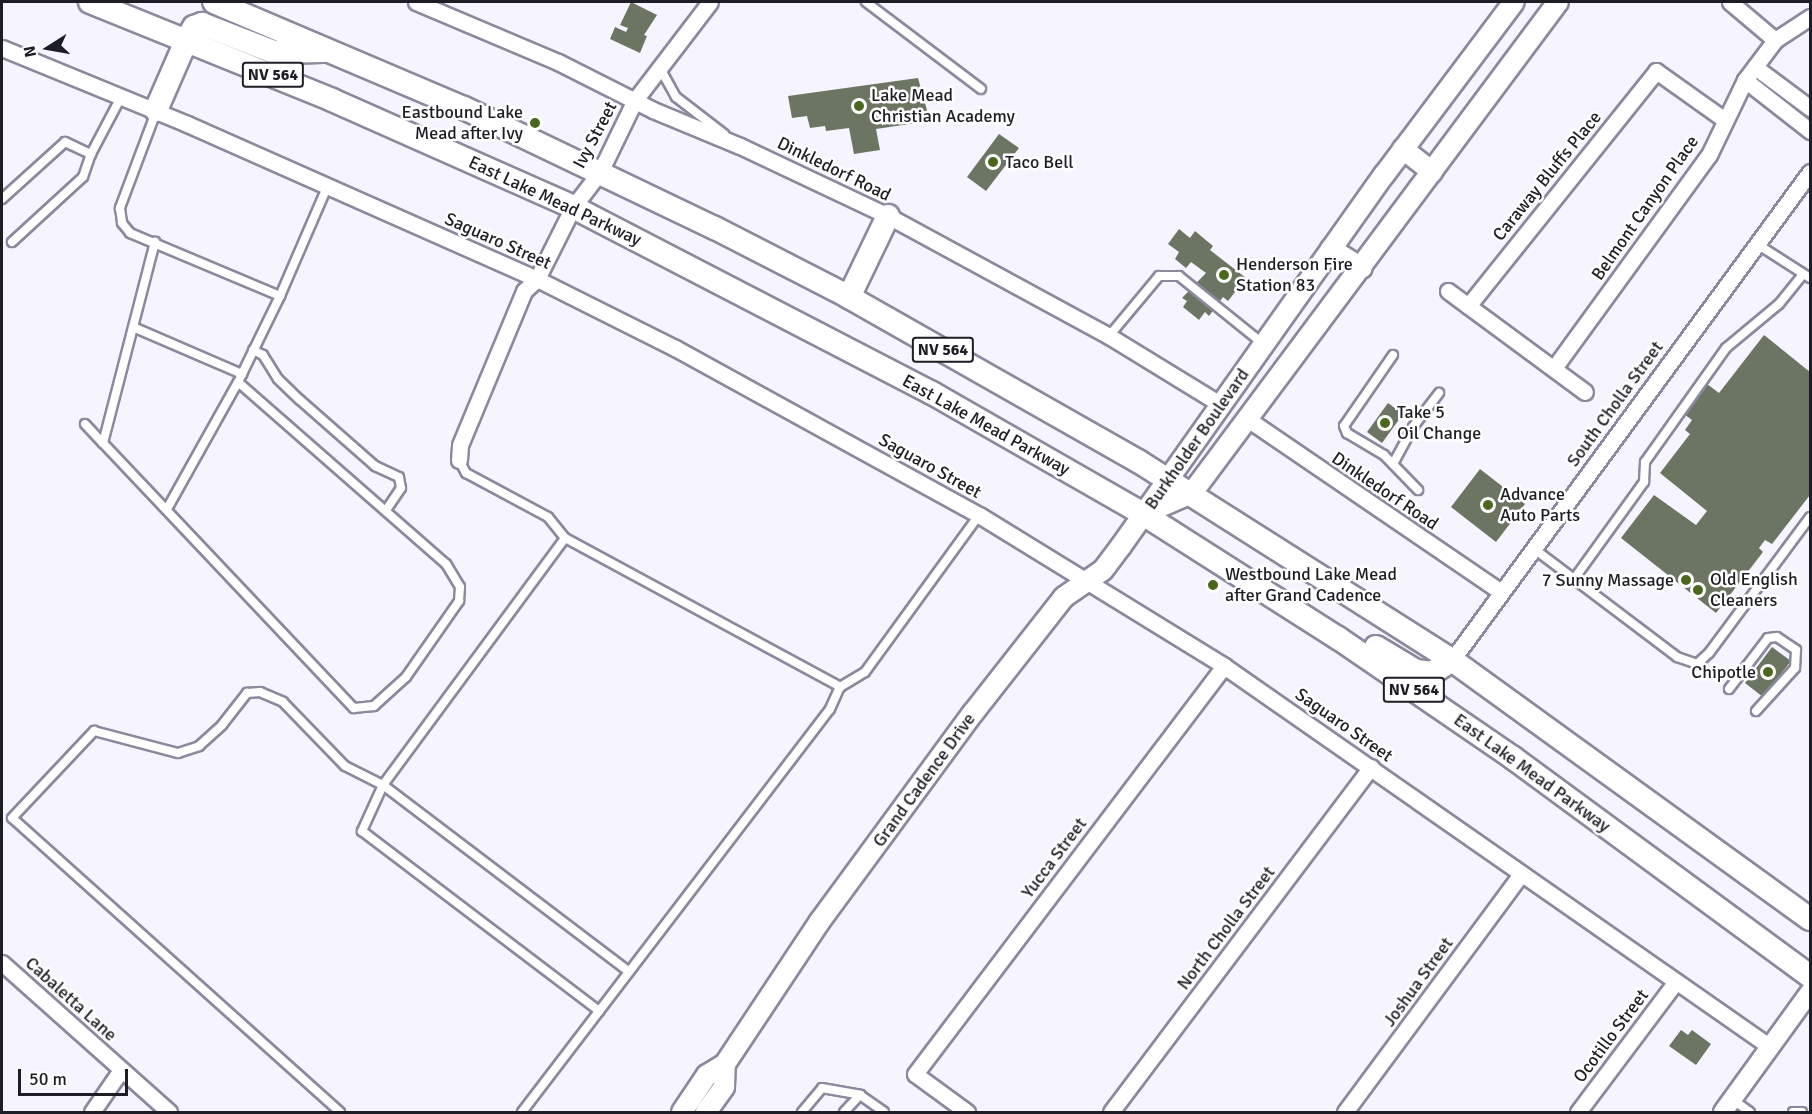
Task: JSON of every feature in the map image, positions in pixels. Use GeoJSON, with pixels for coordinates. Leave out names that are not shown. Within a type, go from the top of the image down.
{"type":"FeatureCollection","features":[{"type":"Feature","properties":{"kind":"main road","name":"East Lake Mead Parkway"},"geometry":{"type":"LineString","coordinates":[[90,2],[187,39],[573,207],[932,393],[1143,514],[1338,638],[1513,758],[1810,976]]}},
{"type":"Feature","properties":{"kind":"main road","name":"NV 564"},"geometry":{"type":"LineString","coordinates":[[214,2],[333,51],[600,172],[849,297],[1167,478],[1452,660],[1810,919]]}},
{"type":"Feature","properties":{"kind":"main road","name":"Burkholder Boulevard"},"geometry":{"type":"LineString","coordinates":[[1143,514],[1403,149],[1514,2]]}},
{"type":"Feature","properties":{"kind":"main road","name":"Burkholder Boulevard"},"geometry":{"type":"LineString","coordinates":[[1143,514],[1192,493],[1249,420],[1558,2]]}},
{"type":"Feature","properties":{"kind":"main road"},"geometry":{"type":"LineString","coordinates":[[156,110],[187,39],[194,27],[202,24],[274,52],[333,51]]}},
{"type":"Feature","properties":{"kind":"main road"},"geometry":{"type":"LineString","coordinates":[[1403,149],[1431,172]]}},
{"type":"Feature","properties":{"kind":"main road"},"geometry":{"type":"LineString","coordinates":[[849,297],[888,216]]}},
{"type":"Feature","properties":{"kind":"main road"},"geometry":{"type":"LineString","coordinates":[[1331,249],[1361,268]]}},
{"type":"Feature","properties":{"kind":"main road","name":"Grand Cadence Drive"},"geometry":{"type":"LineString","coordinates":[[682,1113],[706,1075],[724,1064],[820,921],[973,713],[1064,597],[1103,570],[1143,514]]}},
{"type":"Feature","properties":{"kind":"main road"},"geometry":{"type":"LineString","coordinates":[[1338,638],[1365,640],[1416,671],[1432,673],[1452,660]]}},
{"type":"Feature","properties":{"kind":"main road","name":"Grand Cadence Drive"},"geometry":{"type":"LineString","coordinates":[[706,1113],[724,1087],[724,1064]]}},
{"type":"Feature","properties":{"kind":"street","name":"Dinkledorf Road"},"geometry":{"type":"LineString","coordinates":[[416,2],[558,62],[635,100],[740,146],[888,216],[1109,336],[1220,404]]}},
{"type":"Feature","properties":{"kind":"street","name":"Ivy Street"},"geometry":{"type":"LineString","coordinates":[[459,460],[460,446],[480,394],[524,291],[537,279],[573,207],[600,172],[635,100],[661,70],[710,2]]}},
{"type":"Feature","properties":{"kind":"street"},"geometry":{"type":"LineString","coordinates":[[1730,2],[1775,40]]}},
{"type":"Feature","properties":{"kind":"street","name":"Belmont Canyon Place"},"geometry":{"type":"LineString","coordinates":[[1554,368],[1709,155],[1745,80],[1775,40],[1810,17]]}},
{"type":"Feature","properties":{"kind":"street","name":"Saguaro Street"},"geometry":{"type":"LineString","coordinates":[[2,48],[156,110],[537,279],[675,348],[979,515],[1224,666],[1371,767],[1675,983],[1769,1046]]}},
{"type":"Feature","properties":{"kind":"street"},"geometry":{"type":"LineString","coordinates":[[1755,67],[1810,108]]}},
{"type":"Feature","properties":{"kind":"street","name":"Caraway Bluffs Place"},"geometry":{"type":"LineString","coordinates":[[1468,306],[1656,71],[1725,120]]}},
{"type":"Feature","properties":{"kind":"street"},"geometry":{"type":"LineString","coordinates":[[1745,80],[1810,131]]}},
{"type":"Feature","properties":{"kind":"street","name":"South Cholla Street"},"geometry":{"type":"LineString","coordinates":[[1452,660],[1810,172]]}},
{"type":"Feature","properties":{"kind":"street"},"geometry":{"type":"LineString","coordinates":[[1448,291],[1585,392]]}},
{"type":"Feature","properties":{"kind":"street","name":"Dinkledorf Road"},"geometry":{"type":"LineString","coordinates":[[1249,420],[1501,592]]}},
{"type":"Feature","properties":{"kind":"street","name":"Yucca Street"},"geometry":{"type":"LineString","coordinates":[[967,1113],[915,1074],[1224,666]]}},
{"type":"Feature","properties":{"kind":"street","name":"North Cholla Street"},"geometry":{"type":"LineString","coordinates":[[1111,1113],[1371,767]]}},
{"type":"Feature","properties":{"kind":"street","name":"Joshua Street"},"geometry":{"type":"LineString","coordinates":[[1345,1113],[1521,874]]}},
{"type":"Feature","properties":{"kind":"street","name":"Cabaletta Lane"},"geometry":{"type":"LineString","coordinates":[[2,963],[169,1113]]}},
{"type":"Feature","properties":{"kind":"street","name":"Ocotillo Street"},"geometry":{"type":"LineString","coordinates":[[1578,1113],[1675,983]]}},
{"type":"Feature","properties":{"kind":"street"},"geometry":{"type":"LineString","coordinates":[[1727,1106],[1810,992]]}},
{"type":"Feature","properties":{"kind":"street"},"geometry":{"type":"LineString","coordinates":[[92,1113],[121,1070]]}},
{"type":"Feature","properties":{"kind":"lane"},"geometry":{"type":"LineString","coordinates":[[866,2],[981,89]]}},
{"type":"Feature","properties":{"kind":"lane"},"geometry":{"type":"LineString","coordinates":[[661,70],[676,98],[740,146]]}},
{"type":"Feature","properties":{"kind":"lane"},"geometry":{"type":"LineString","coordinates":[[1779,107],[1790,92]]}},
{"type":"Feature","properties":{"kind":"lane"},"geometry":{"type":"LineString","coordinates":[[12,242],[83,177],[90,154],[122,96]]}},
{"type":"Feature","properties":{"kind":"lane"},"geometry":{"type":"LineString","coordinates":[[156,110],[120,216],[124,230],[280,296]]}},
{"type":"Feature","properties":{"kind":"lane"},"geometry":{"type":"LineString","coordinates":[[2,199],[65,142],[90,154]]}},
{"type":"Feature","properties":{"kind":"lane"},"geometry":{"type":"LineString","coordinates":[[167,509],[254,350],[328,185]]}},
{"type":"Feature","properties":{"kind":"lane"},"geometry":{"type":"LineString","coordinates":[[103,443],[155,242]]}},
{"type":"Feature","properties":{"kind":"lane"},"geometry":{"type":"LineString","coordinates":[[1574,579],[1644,482],[1645,462],[1726,348],[1806,277],[1757,244]]}},
{"type":"Feature","properties":{"kind":"lane"},"geometry":{"type":"LineString","coordinates":[[1109,336],[1159,276],[1179,276],[1263,344]]}},
{"type":"Feature","properties":{"kind":"lane"},"geometry":{"type":"LineString","coordinates":[[133,327],[242,374]]}},
{"type":"Feature","properties":{"kind":"lane"},"geometry":{"type":"LineString","coordinates":[[254,350],[263,355],[278,379],[375,466],[399,477],[401,488],[386,510]]}},
{"type":"Feature","properties":{"kind":"lane"},"geometry":{"type":"LineString","coordinates":[[1393,355],[1344,426],[1347,433],[1393,464],[1418,490]]}},
{"type":"Feature","properties":{"kind":"lane"},"geometry":{"type":"LineString","coordinates":[[85,424],[348,704],[360,710],[374,706],[406,676],[455,607],[460,594],[453,571],[238,382]]}},
{"type":"Feature","properties":{"kind":"lane"},"geometry":{"type":"LineString","coordinates":[[1393,464],[1413,427],[1439,393]]}},
{"type":"Feature","properties":{"kind":"lane"},"geometry":{"type":"LineString","coordinates":[[459,460],[466,473],[548,517],[565,538],[840,687]]}},
{"type":"Feature","properties":{"kind":"lane"},"geometry":{"type":"LineString","coordinates":[[522,1113],[627,970],[830,709],[840,687],[865,672],[979,515]]}},
{"type":"Feature","properties":{"kind":"lane"},"geometry":{"type":"LineString","coordinates":[[1533,548],[1677,657],[1697,664],[1709,653],[1810,517]]}},
{"type":"Feature","properties":{"kind":"lane"},"geometry":{"type":"LineString","coordinates":[[565,538],[383,785],[362,831],[599,1011]]}},
{"type":"Feature","properties":{"kind":"lane"},"geometry":{"type":"LineString","coordinates":[[1729,689],[1768,638],[1782,638],[1796,650],[1794,668],[1756,711]]}},
{"type":"Feature","properties":{"kind":"lane"},"geometry":{"type":"LineString","coordinates":[[340,1113],[12,818],[94,731],[178,753],[199,746],[222,725],[247,693],[260,692],[284,702],[345,766],[383,785],[627,970]]}},
{"type":"Feature","properties":{"kind":"lane"},"geometry":{"type":"LineString","coordinates":[[802,1113],[822,1088],[860,1095],[884,1113]]}},
{"type":"Feature","properties":{"kind":"lane"},"geometry":{"type":"LineString","coordinates":[[844,1113],[860,1095]]}},
{"type":"Feature","properties":{"kind":"lane"},"geometry":{"type":"LineString","coordinates":[[1727,1106],[1750,1113]]}},
{"type":"Feature","properties":{"kind":"lane"},"geometry":{"type":"LineString","coordinates":[[1793,1113],[1802,1113]]}},
{"type":"Feature","properties":{"kind":"building"},"geometry":{"type":"Polygon","coordinates":[[[631,2],[657,15],[644,35],[647,36],[640,53],[610,39],[615,27],[626,32],[628,28],[620,25],[631,2]]]}},
{"type":"Feature","properties":{"kind":"building","name":"Lake Mead Christian Academy"},"geometry":{"type":"Polygon","coordinates":[[[918,78],[930,121],[876,129],[880,150],[854,154],[849,128],[826,131],[825,126],[810,128],[807,116],[792,118],[788,96],[918,78]]]}},
{"type":"Feature","properties":{"kind":"building","name":"Taco Bell"},"geometry":{"type":"Polygon","coordinates":[[[999,134],[1019,148],[986,191],[967,177],[999,134]]]}},
{"type":"Feature","properties":{"kind":"building","name":"Henderson Fire Station 83"},"geometry":{"type":"Polygon","coordinates":[[[1179,229],[1190,238],[1195,231],[1213,246],[1210,250],[1246,278],[1228,301],[1223,297],[1209,316],[1205,312],[1199,320],[1183,307],[1187,301],[1182,298],[1206,273],[1191,262],[1186,268],[1175,259],[1179,252],[1168,244],[1179,229]]]}},
{"type":"Feature","properties":{"kind":"building"},"geometry":{"type":"Polygon","coordinates":[[[1764,335],[1810,372],[1810,495],[1772,544],[1765,540],[1759,548],[1763,552],[1716,613],[1621,538],[1654,495],[1696,525],[1707,511],[1660,473],[1690,434],[1685,430],[1692,420],[1684,414],[1707,384],[1719,393],[1764,335]]]}},
{"type":"Feature","properties":{"kind":"building"},"geometry":{"type":"Polygon","coordinates":[[[1388,403],[1403,414],[1382,443],[1367,432],[1388,403]]]}},
{"type":"Feature","properties":{"kind":"building","name":"Advance Auto Parts"},"geometry":{"type":"Polygon","coordinates":[[[1480,469],[1525,504],[1496,542],[1451,507],[1480,469]]]}},
{"type":"Feature","properties":{"kind":"building","name":"Chipotle"},"geometry":{"type":"Polygon","coordinates":[[[1772,647],[1791,661],[1763,697],[1745,683],[1772,647]]]}},
{"type":"Feature","properties":{"kind":"building"},"geometry":{"type":"Polygon","coordinates":[[[1681,1030],[1688,1035],[1692,1030],[1711,1044],[1696,1065],[1669,1046],[1681,1030]]]}},
{"type":"Feature","properties":{"kind":"place","name":"Lake Mead Christian Academy"},"geometry":{"type":"Point","coordinates":[859,106]}},
{"type":"Feature","properties":{"kind":"place","name":"Eastbound Lake Mead after Ivy"},"geometry":{"type":"Point","coordinates":[535,123]}},
{"type":"Feature","properties":{"kind":"place","name":"Taco Bell"},"geometry":{"type":"Point","coordinates":[993,162]}},
{"type":"Feature","properties":{"kind":"place","name":"Henderson Fire Station 83"},"geometry":{"type":"Point","coordinates":[1224,275]}},
{"type":"Feature","properties":{"kind":"place","name":"Take 5 Oil Change"},"geometry":{"type":"Point","coordinates":[1385,423]}},
{"type":"Feature","properties":{"kind":"place","name":"Advance Auto Parts"},"geometry":{"type":"Point","coordinates":[1488,505]}},
{"type":"Feature","properties":{"kind":"place","name":"7 Sunny Massage"},"geometry":{"type":"Point","coordinates":[1686,580]}},
{"type":"Feature","properties":{"kind":"place","name":"Westbound Lake Mead after Grand Cadence"},"geometry":{"type":"Point","coordinates":[1213,585]}},
{"type":"Feature","properties":{"kind":"place","name":"Old English Cleaners"},"geometry":{"type":"Point","coordinates":[1698,590]}},
{"type":"Feature","properties":{"kind":"place","name":"Chipotle"},"geometry":{"type":"Point","coordinates":[1768,672]}}]}
